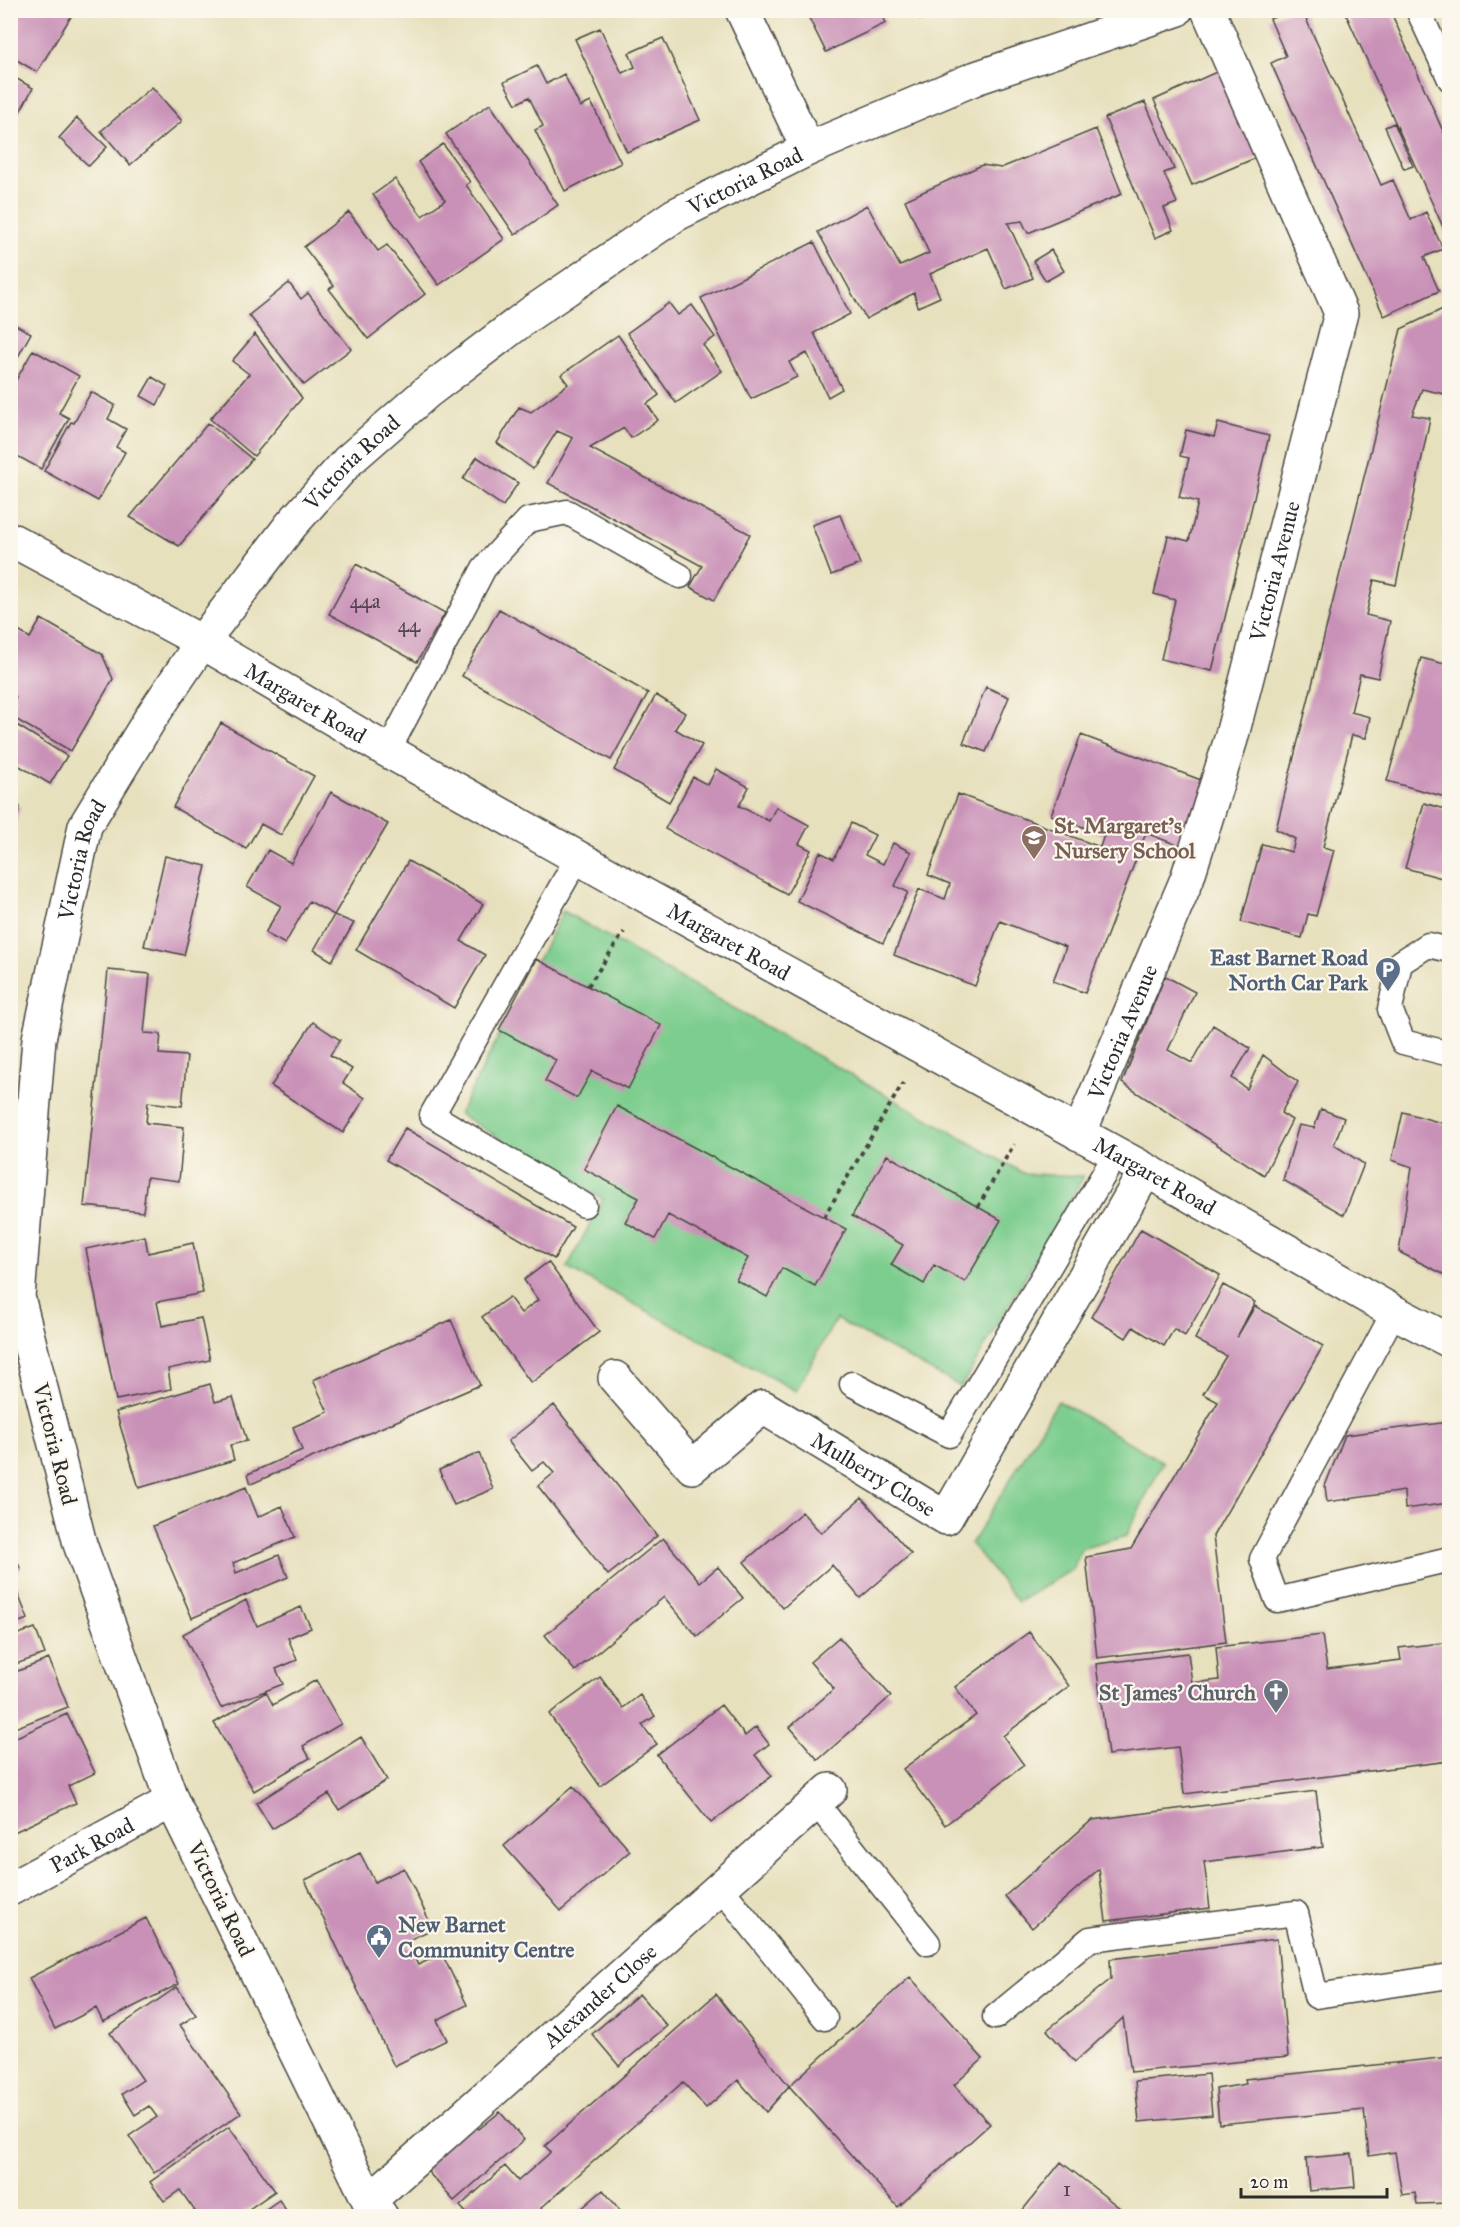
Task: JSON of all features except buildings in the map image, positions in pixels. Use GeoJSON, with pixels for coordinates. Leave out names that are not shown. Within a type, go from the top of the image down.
{"type":"FeatureCollection","features":[{"type":"Feature","properties":{"kind":"street"},"geometry":{"type":"LineString","coordinates":[[742,10],[808,149]]}},
{"type":"Feature","properties":{"kind":"street","name":"Victoria Road"},"geometry":{"type":"LineString","coordinates":[[375,2209],[172,1801],[80,1544],[18,1297],[39,1039],[85,826],[150,719],[202,642],[291,525],[341,469],[428,392],[530,314],[675,215],[808,149],[976,78],[1176,10]]}},
{"type":"Feature","properties":{"kind":"street","name":"Victoria Avenue"},"geometry":{"type":"LineString","coordinates":[[1079,1134],[1187,879],[1231,739],[1341,313],[1208,10]]}},
{"type":"Feature","properties":{"kind":"street","name":"Margaret Road"},"geometry":{"type":"LineString","coordinates":[[10,539],[202,642],[388,751],[648,897],[1146,1170],[1449,1341]]}},
{"type":"Feature","properties":{"kind":"street","name":"Mulberry Close"},"geometry":{"type":"LineString","coordinates":[[615,1378],[692,1467],[763,1407],[946,1518],[1146,1170]]}},
{"type":"Feature","properties":{"kind":"street","name":"Alexander Close"},"geometry":{"type":"LineString","coordinates":[[375,2209],[720,1888],[823,1797]]}},
{"type":"Feature","properties":{"kind":"street","name":"Park Road"},"geometry":{"type":"LineString","coordinates":[[10,1889],[172,1801]]}},
{"type":"Feature","properties":{"kind":"lane"},"geometry":{"type":"LineString","coordinates":[[1418,10],[1449,79]]}},
{"type":"Feature","properties":{"kind":"lane"},"geometry":{"type":"LineString","coordinates":[[388,751],[484,568],[528,520],[567,512],[680,576]]}},
{"type":"Feature","properties":{"kind":"lane"},"geometry":{"type":"LineString","coordinates":[[578,857],[432,1114],[584,1205]]}},
{"type":"Feature","properties":{"kind":"lane"},"geometry":{"type":"LineString","coordinates":[[1449,950],[1428,945],[1400,963],[1390,1009],[1403,1042],[1449,1054]]}},
{"type":"Feature","properties":{"kind":"lane"},"geometry":{"type":"LineString","coordinates":[[852,1384],[949,1435],[1116,1154]]}},
{"type":"Feature","properties":{"kind":"lane"},"geometry":{"type":"LineString","coordinates":[[1394,1312],[1262,1559],[1277,1600],[1449,1559]]}},
{"type":"Feature","properties":{"kind":"lane"},"geometry":{"type":"LineString","coordinates":[[823,1797],[928,1943]]}},
{"type":"Feature","properties":{"kind":"lane"},"geometry":{"type":"LineString","coordinates":[[720,1888],[825,2018]]}},
{"type":"Feature","properties":{"kind":"lane"},"geometry":{"type":"LineString","coordinates":[[995,2017],[1090,1939],[1296,1913],[1316,1996],[1449,1976]]}},
{"type":"Feature","properties":{"kind":"path"},"geometry":{"type":"LineString","coordinates":[[588,986],[648,897]]}},
{"type":"Feature","properties":{"kind":"path"},"geometry":{"type":"LineString","coordinates":[[824,1218],[923,1049]]}},
{"type":"Feature","properties":{"kind":"path"},"geometry":{"type":"LineString","coordinates":[[978,1206],[1033,1110]]}},
{"type":"Feature","properties":{"kind":"green space"},"geometry":{"type":"Polygon","coordinates":[[[563,911],[1025,1174],[1084,1176],[961,1387],[836,1319],[796,1391],[567,1268],[603,1199],[459,1114],[563,911]]]}},
{"type":"Feature","properties":{"kind":"green space"},"geometry":{"type":"Polygon","coordinates":[[[1058,1401],[1163,1462],[1126,1536],[1081,1549],[1073,1569],[1018,1602],[971,1544],[1058,1401]]]}},
{"type":"Feature","properties":{"kind":"place","name":"St. Margaret's Nursery School"},"geometry":{"type":"Point","coordinates":[1034,861]}},
{"type":"Feature","properties":{"kind":"place","name":"East Barnet Road North Car Park"},"geometry":{"type":"Point","coordinates":[1388,993]}},
{"type":"Feature","properties":{"kind":"place","name":"St James' Church"},"geometry":{"type":"Point","coordinates":[1276,1715]}},
{"type":"Feature","properties":{"kind":"place","name":"New Barnet Community Centre"},"geometry":{"type":"Point","coordinates":[379,1960]}}]}
